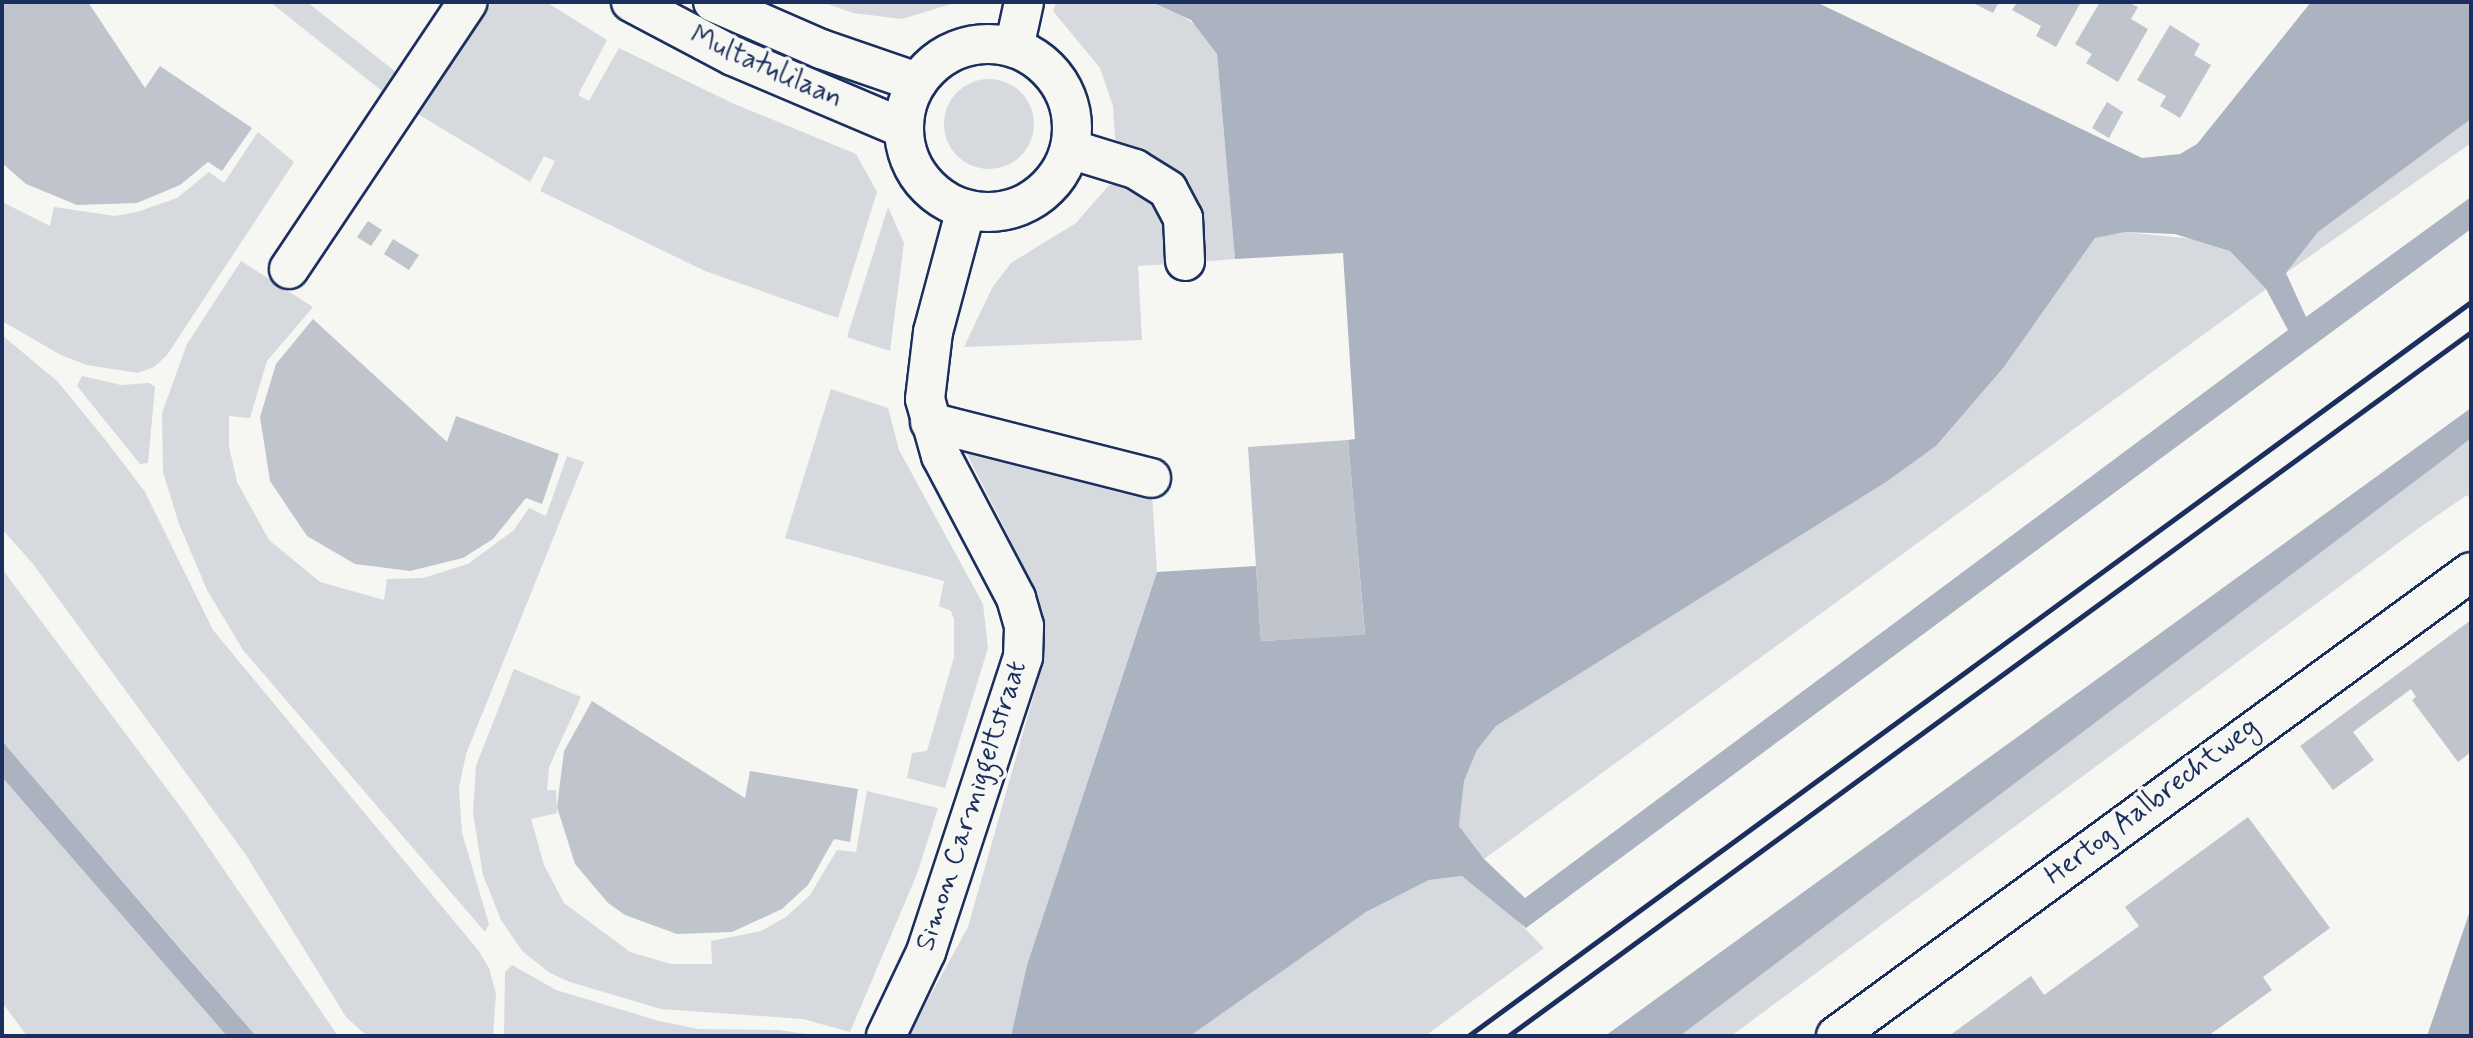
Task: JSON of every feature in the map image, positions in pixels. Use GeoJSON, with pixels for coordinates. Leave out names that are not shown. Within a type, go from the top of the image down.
{"type":"FeatureCollection","features":[{"type":"Feature","properties":{"kind":"street"},"geometry":{"type":"LineString","coordinates":[[289,269],[468,2]]}},
{"type":"Feature","properties":{"kind":"street","name":"Multatulilaan"},"geometry":{"type":"LineString","coordinates":[[631,2],[733,56],[903,128]]}},
{"type":"Feature","properties":{"kind":"street","name":"Multatulilaan"},"geometry":{"type":"LineString","coordinates":[[713,2],[821,49],[917,82]]}},
{"type":"Feature","properties":{"kind":"street"},"geometry":{"type":"LineString","coordinates":[[1014,48],[1024,2]]}},
{"type":"Feature","properties":{"kind":"street"},"geometry":{"type":"LineString","coordinates":[[981,44],[1014,48],[1036,58],[1055,76],[1068,98],[1072,124],[1070,149],[1059,174],[1042,193],[1018,206],[992,212],[966,209],[926,186],[913,166],[903,128],[917,82],[948,53],[981,44]]}},
{"type":"Feature","properties":{"kind":"street"},"geometry":{"type":"LineString","coordinates":[[1070,149],[1135,169],[1167,190],[1183,219],[1185,261]]}},
{"type":"Feature","properties":{"kind":"street","name":"Simon Carmiggeltstraat"},"geometry":{"type":"LineString","coordinates":[[886,1036],[926,952],[1015,690],[1024,645],[1016,598],[936,439],[925,400],[933,332],[966,209]]}},
{"type":"Feature","properties":{"kind":"street"},"geometry":{"type":"LineString","coordinates":[[936,439],[1151,478]]}},
{"type":"Feature","properties":{"kind":"street","name":"Hertog Aalbrechtweg"},"geometry":{"type":"LineString","coordinates":[[1836,1036],[2471,572]]}},
{"type":"Feature","properties":{"kind":"shaded area"},"geometry":{"type":"Polygon","coordinates":[[[270,2],[307,2],[396,72],[382,91],[270,2]]]}},
{"type":"Feature","properties":{"kind":"shaded area"},"geometry":{"type":"Polygon","coordinates":[[[492,2],[546,2],[607,40],[578,95],[589,101],[619,48],[732,103],[856,154],[877,192],[838,318],[705,271],[540,191],[555,161],[544,156],[530,182],[418,114],[492,2]]]}},
{"type":"Feature","properties":{"kind":"shaded area"},"geometry":{"type":"Polygon","coordinates":[[[822,2],[958,2],[902,19],[853,13],[822,2]]]}},
{"type":"Feature","properties":{"kind":"shaded area"},"geometry":{"type":"Polygon","coordinates":[[[1056,2],[1152,2],[1169,7],[1200,28],[1217,54],[1235,259],[1197,262],[1139,154],[1115,139],[1113,106],[1100,68],[1053,11],[1056,2]]]}},
{"type":"Feature","properties":{"kind":"shaded area"},"geometry":{"type":"Polygon","coordinates":[[[1152,2],[1816,2],[2142,158],[2180,154],[2197,144],[2311,2],[2471,2],[2471,119],[2318,232],[2286,273],[2306,317],[2471,197],[2471,229],[1526,928],[1462,876],[1429,880],[1366,912],[1190,1036],[1011,1036],[1027,965],[1157,572],[1256,566],[1261,641],[1365,634],[1348,440],[1355,439],[1343,253],[1235,259],[1217,54],[1191,20],[1152,2]],[[2125,232],[2095,238],[2004,367],[1936,446],[1886,482],[1496,726],[1477,750],[1464,781],[1459,826],[1484,859],[1525,898],[2288,330],[2266,289],[2230,251],[2175,234],[2125,232]]]}},
{"type":"Feature","properties":{"kind":"shaded area"},"geometry":{"type":"Polygon","coordinates":[[[989,79],[1006,82],[1021,92],[1031,107],[1034,124],[1031,141],[1021,156],[1006,166],[989,169],[972,166],[957,156],[947,141],[944,124],[947,107],[957,92],[972,82],[989,79]]]}},
{"type":"Feature","properties":{"kind":"shaded area"},"geometry":{"type":"Polygon","coordinates":[[[2471,119],[2471,143],[2286,273],[2318,232],[2471,119]]]}},
{"type":"Feature","properties":{"kind":"shaded area"},"geometry":{"type":"Polygon","coordinates":[[[258,132],[294,162],[167,355],[154,367],[138,373],[87,365],[61,355],[2,321],[2,202],[50,226],[54,207],[115,216],[137,212],[177,198],[209,172],[224,183],[258,132]]]}},
{"type":"Feature","properties":{"kind":"shaded area"},"geometry":{"type":"Polygon","coordinates":[[[1129,184],[1161,206],[1169,264],[1138,266],[1142,340],[964,347],[992,288],[1011,263],[1076,223],[1109,185],[1129,184]]]}},
{"type":"Feature","properties":{"kind":"shaded area"},"geometry":{"type":"Polygon","coordinates":[[[888,207],[904,243],[890,351],[847,337],[888,207]]]}},
{"type":"Feature","properties":{"kind":"shaded area"},"geometry":{"type":"Polygon","coordinates":[[[2124,232],[2205,240],[2230,251],[2266,289],[1484,859],[1459,826],[1464,781],[1477,750],[1496,726],[1886,482],[1936,446],[2004,367],[2095,238],[2124,232]]]}},
{"type":"Feature","properties":{"kind":"shaded area"},"geometry":{"type":"Polygon","coordinates":[[[241,261],[313,307],[267,361],[250,418],[229,416],[229,446],[237,482],[269,540],[320,582],[384,600],[387,579],[423,578],[468,564],[514,530],[529,508],[546,516],[567,456],[584,462],[466,754],[459,788],[462,833],[489,924],[485,932],[243,650],[207,590],[179,524],[163,472],[162,413],[187,344],[241,261]]]}},
{"type":"Feature","properties":{"kind":"shaded area"},"geometry":{"type":"Polygon","coordinates":[[[2,335],[57,381],[107,442],[145,492],[213,630],[478,950],[489,968],[496,994],[493,1036],[367,1036],[346,1017],[246,855],[33,564],[2,529],[2,335]]]}},
{"type":"Feature","properties":{"kind":"shaded area"},"geometry":{"type":"Polygon","coordinates":[[[82,376],[121,385],[149,383],[155,387],[148,463],[140,464],[77,386],[82,376]]]}},
{"type":"Feature","properties":{"kind":"shaded area"},"geometry":{"type":"Polygon","coordinates":[[[831,389],[888,408],[899,450],[983,604],[988,648],[945,788],[907,778],[912,753],[927,751],[954,657],[954,620],[951,611],[939,606],[944,581],[785,538],[831,389]]]}},
{"type":"Feature","properties":{"kind":"shaded area"},"geometry":{"type":"Polygon","coordinates":[[[2471,408],[2471,438],[1680,1036],[1605,1036],[2471,408]]]}},
{"type":"Feature","properties":{"kind":"shaded area"},"geometry":{"type":"Polygon","coordinates":[[[2471,438],[2471,500],[2467,495],[2416,530],[1731,1036],[1680,1036],[2471,438]]]}},
{"type":"Feature","properties":{"kind":"shaded area"},"geometry":{"type":"Polygon","coordinates":[[[966,452],[1152,494],[1157,572],[1027,965],[1011,1036],[908,1036],[968,927],[1036,687],[1043,649],[1035,589],[966,452]]]}},
{"type":"Feature","properties":{"kind":"shaded area"},"geometry":{"type":"Polygon","coordinates":[[[2,569],[185,813],[338,1036],[256,1036],[2,741],[2,569]]]}},
{"type":"Feature","properties":{"kind":"shaded area"},"geometry":{"type":"Polygon","coordinates":[[[514,669],[581,697],[549,767],[547,790],[556,790],[557,813],[531,819],[544,865],[564,903],[630,952],[671,964],[712,964],[711,941],[761,931],[786,917],[810,895],[837,850],[856,852],[867,791],[938,808],[917,874],[850,1032],[803,1019],[661,1009],[570,982],[550,973],[523,952],[501,920],[483,875],[473,813],[476,766],[514,669]]]}},
{"type":"Feature","properties":{"kind":"shaded area"},"geometry":{"type":"Polygon","coordinates":[[[2,741],[256,1036],[227,1036],[2,777],[2,741]]]}},
{"type":"Feature","properties":{"kind":"shaded area"},"geometry":{"type":"Polygon","coordinates":[[[2,762],[239,1036],[27,1036],[2,1002],[2,762]]]}},
{"type":"Feature","properties":{"kind":"shaded area"},"geometry":{"type":"Polygon","coordinates":[[[1462,876],[1503,906],[1544,948],[1425,1036],[1190,1036],[1366,912],[1429,880],[1462,876]]]}},
{"type":"Feature","properties":{"kind":"shaded area"},"geometry":{"type":"Polygon","coordinates":[[[2471,908],[2471,1036],[2427,1036],[2471,908]]]}},
{"type":"Feature","properties":{"kind":"shaded area"},"geometry":{"type":"Polygon","coordinates":[[[512,965],[556,990],[659,1021],[698,1029],[779,1030],[819,1036],[504,1036],[505,972],[512,965]]]}},
{"type":"Feature","properties":{"kind":"building"},"geometry":{"type":"Polygon","coordinates":[[[2,2],[88,2],[145,88],[160,66],[252,128],[222,171],[208,162],[180,185],[137,203],[77,205],[26,184],[2,163],[2,2]]]}},
{"type":"Feature","properties":{"kind":"building"},"geometry":{"type":"Polygon","coordinates":[[[1971,2],[1999,2],[1993,13],[1971,2]]]}},
{"type":"Feature","properties":{"kind":"building"},"geometry":{"type":"Polygon","coordinates":[[[2017,2],[2081,2],[2056,47],[2036,36],[2041,26],[2012,10],[2017,2]]]}},
{"type":"Feature","properties":{"kind":"building"},"geometry":{"type":"Polygon","coordinates":[[[2100,2],[2127,2],[2138,7],[2131,19],[2148,29],[2118,82],[2086,63],[2092,54],[2075,44],[2100,2]]]}},
{"type":"Feature","properties":{"kind":"building"},"geometry":{"type":"Polygon","coordinates":[[[2170,25],[2200,44],[2194,55],[2211,65],[2180,118],[2160,106],[2166,96],[2137,80],[2170,25]]]}},
{"type":"Feature","properties":{"kind":"building"},"geometry":{"type":"Polygon","coordinates":[[[2107,102],[2123,112],[2109,138],[2092,128],[2107,102]]]}},
{"type":"Feature","properties":{"kind":"building"},"geometry":{"type":"Polygon","coordinates":[[[368,221],[382,230],[371,246],[357,237],[368,221]]]}},
{"type":"Feature","properties":{"kind":"building"},"geometry":{"type":"Polygon","coordinates":[[[393,239],[419,255],[409,270],[384,254],[393,239]]]}},
{"type":"Feature","properties":{"kind":"building"},"geometry":{"type":"Polygon","coordinates":[[[313,319],[447,442],[456,416],[559,454],[542,504],[526,498],[493,539],[463,558],[410,571],[355,564],[307,536],[270,481],[260,417],[276,364],[313,319]]]}},
{"type":"Feature","properties":{"kind":"building"},"geometry":{"type":"Polygon","coordinates":[[[1348,440],[1365,635],[1261,641],[1248,447],[1348,440]]]}},
{"type":"Feature","properties":{"kind":"building"},"geometry":{"type":"Polygon","coordinates":[[[2471,620],[2471,752],[2458,762],[2412,700],[2416,697],[2411,689],[2353,732],[2374,760],[2333,790],[2300,746],[2471,620]]]}},
{"type":"Feature","properties":{"kind":"building"},"geometry":{"type":"Polygon","coordinates":[[[592,701],[745,798],[750,771],[858,789],[850,842],[834,839],[808,885],[782,909],[732,932],[677,934],[625,915],[608,903],[575,864],[557,807],[564,751],[592,701]]]}},
{"type":"Feature","properties":{"kind":"building"},"geometry":{"type":"Polygon","coordinates":[[[2248,817],[2330,928],[2263,977],[2272,990],[2208,1036],[1949,1036],[2031,976],[2044,995],[2139,926],[2125,907],[2248,817]]]}},
{"type":"Feature","properties":{"kind":"railway"},"geometry":{"type":"LineString","coordinates":[[1468,1036],[2471,302]]}},
{"type":"Feature","properties":{"kind":"railway"},"geometry":{"type":"LineString","coordinates":[[1508,1036],[2471,332]]}}]}
